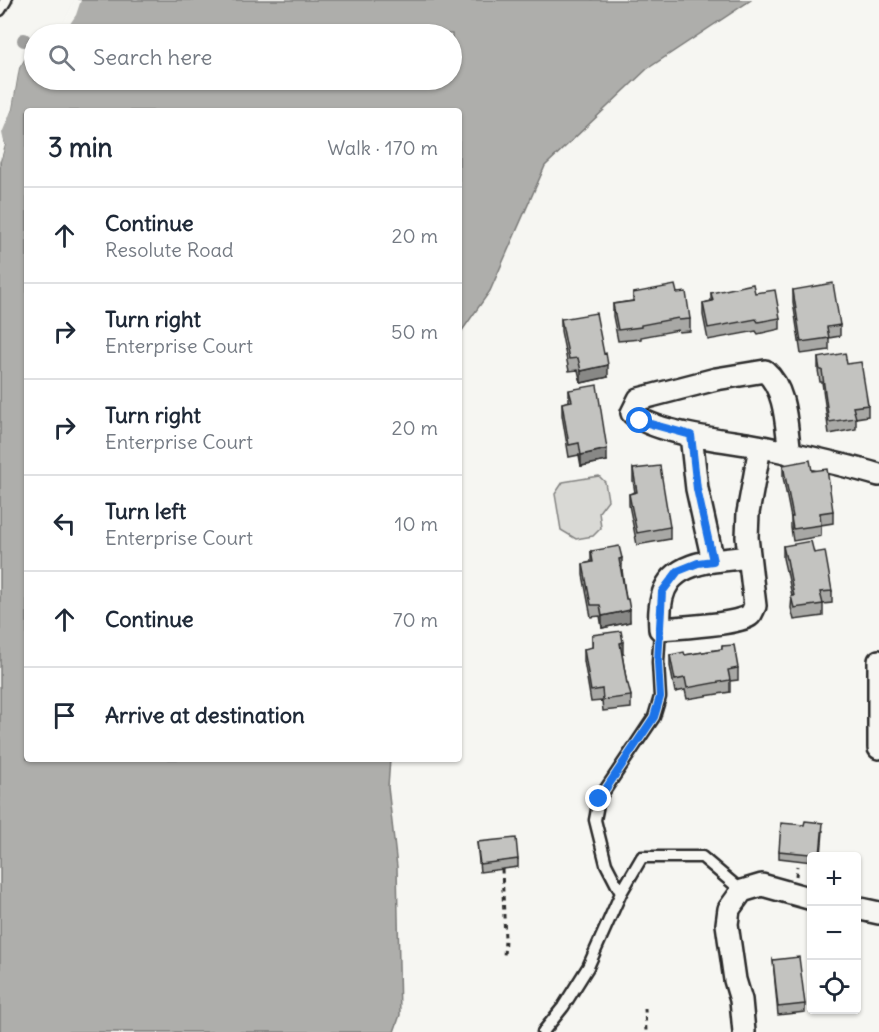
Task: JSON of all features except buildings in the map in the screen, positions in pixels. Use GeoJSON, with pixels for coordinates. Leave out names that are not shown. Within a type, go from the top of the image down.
{"type":"FeatureCollection","features":[{"type":"Feature","properties":{"kind":"street"},"geometry":{"type":"LineString","coordinates":[[790,454],[782,398],[774,379],[765,370],[716,379],[639,399],[632,413],[640,421],[691,435],[760,447],[790,454],[841,464],[879,474]]}},
{"type":"Feature","properties":{"kind":"street"},"geometry":{"type":"LineString","coordinates":[[691,435],[697,489],[713,561]]}},
{"type":"Feature","properties":{"kind":"street"},"geometry":{"type":"LineString","coordinates":[[749,557],[698,563],[678,571],[662,592],[660,629],[732,620],[750,615],[755,606],[749,557],[748,513],[760,447]]}},
{"type":"Feature","properties":{"kind":"street"},"geometry":{"type":"LineString","coordinates":[[879,661],[879,748]]}},
{"type":"Feature","properties":{"kind":"street"},"geometry":{"type":"LineString","coordinates":[[744,1032],[741,999],[734,972],[727,924],[729,909],[742,891],[762,885],[807,898]]}},
{"type":"Feature","properties":{"kind":"street"},"geometry":{"type":"LineString","coordinates":[[861,909],[879,913]]}},
{"type":"Feature","properties":{"kind":"lane"},"geometry":{"type":"LineString","coordinates":[[0,10],[6,0]]}},
{"type":"Feature","properties":{"kind":"lane"},"geometry":{"type":"LineString","coordinates":[[621,893],[606,864],[595,820],[599,799],[654,717],[660,697],[658,662],[660,629]]}},
{"type":"Feature","properties":{"kind":"lane"},"geometry":{"type":"LineString","coordinates":[[543,1032],[563,1007],[588,967],[621,893],[642,857],[702,857],[742,891]]}},
{"type":"Feature","properties":{"kind":"path"},"geometry":{"type":"LineString","coordinates":[[502,869],[504,957]]}},
{"type":"Feature","properties":{"kind":"path"},"geometry":{"type":"LineString","coordinates":[[645,1008],[646,1032]]}},
{"type":"Feature","properties":{"kind":"shaded area"},"geometry":{"type":"Polygon","coordinates":[[[78,0],[751,0],[647,69],[545,166],[490,291],[462,331],[462,108],[24,108],[24,762],[390,762],[388,787],[397,867],[400,1015],[394,1032],[0,1032],[0,162],[5,145],[0,131],[12,109],[19,68],[24,60],[24,90],[462,90],[462,24],[66,24],[78,0]]]}},
{"type":"Feature","properties":{"kind":"shaded area"},"geometry":{"type":"Polygon","coordinates":[[[599,476],[605,482],[608,500],[599,512],[601,528],[593,536],[576,539],[561,530],[555,494],[563,482],[599,476]]]}},
{"type":"Feature","properties":{"kind":"pier"},"geometry":{"type":"Polygon","coordinates":[[[75,0],[81,0],[70,24],[63,24],[75,0]]]}},
{"type":"Feature","properties":{"kind":"pier"},"geometry":{"type":"Polygon","coordinates":[[[24,54],[24,60],[19,68],[12,109],[2,133],[5,145],[0,162],[2,146],[0,124],[9,108],[16,67],[24,54]]]}},
{"type":"Feature","properties":{"kind":"route"},"geometry":{"type":"LineString","coordinates":[[599,799],[654,717],[660,697],[658,662],[662,592],[678,571],[698,563],[713,561],[697,489],[691,435],[640,421]]}}]}
